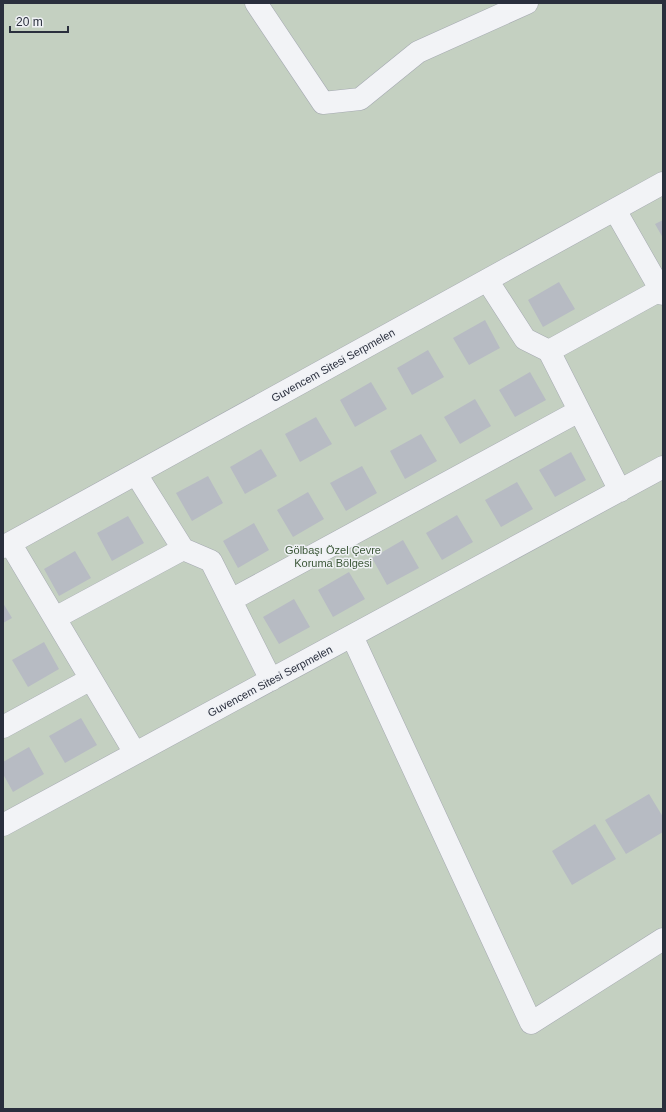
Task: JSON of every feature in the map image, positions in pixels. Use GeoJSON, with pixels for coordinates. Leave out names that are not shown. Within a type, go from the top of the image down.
{"type":"FeatureCollection","features":[{"type":"Feature","properties":{"kind":"street"},"geometry":{"type":"LineString","coordinates":[[256,3],[323,103],[360,99],[418,52],[527,3]]}},
{"type":"Feature","properties":{"kind":"street","name":"Guvencem Sitesi Serpmelen"},"geometry":{"type":"LineString","coordinates":[[7,545],[663,183]]}},
{"type":"Feature","properties":{"kind":"street"},"geometry":{"type":"LineString","coordinates":[[549,351],[662,292],[615,210]]}},
{"type":"Feature","properties":{"kind":"street"},"geometry":{"type":"LineString","coordinates":[[487,280],[525,339],[549,351],[620,491]]}},
{"type":"Feature","properties":{"kind":"street"},"geometry":{"type":"LineString","coordinates":[[231,600],[579,411]]}},
{"type":"Feature","properties":{"kind":"street","name":"Guvencem Sitesi Serpmelen"},"geometry":{"type":"LineString","coordinates":[[3,825],[663,467]]}},
{"type":"Feature","properties":{"kind":"street"},"geometry":{"type":"LineString","coordinates":[[136,474],[182,549],[211,560],[271,680]]}},
{"type":"Feature","properties":{"kind":"street"},"geometry":{"type":"LineString","coordinates":[[7,545],[55,618],[135,753]]}},
{"type":"Feature","properties":{"kind":"street"},"geometry":{"type":"LineString","coordinates":[[55,618],[182,549]]}},
{"type":"Feature","properties":{"kind":"street"},"geometry":{"type":"LineString","coordinates":[[352,636],[531,1023],[663,938]]}},
{"type":"Feature","properties":{"kind":"street"},"geometry":{"type":"LineString","coordinates":[[3,727],[91,679]]}},
{"type":"Feature","properties":{"kind":"green space","name":"Gölbaşı Özel Çevre Koruma Bölgesi"},"geometry":{"type":"Polygon","coordinates":[[[3,3],[663,3],[663,1109],[3,1109],[3,3]]]}},
{"type":"Feature","properties":{"kind":"building"},"geometry":{"type":"Polygon","coordinates":[[[663,220],[663,238],[655,224],[663,220]]]}},
{"type":"Feature","properties":{"kind":"building"},"geometry":{"type":"Polygon","coordinates":[[[559,282],[575,309],[543,327],[528,300],[559,282]]]}},
{"type":"Feature","properties":{"kind":"building"},"geometry":{"type":"Polygon","coordinates":[[[485,320],[500,348],[469,365],[453,338],[485,320]]]}},
{"type":"Feature","properties":{"kind":"building"},"geometry":{"type":"Polygon","coordinates":[[[428,350],[444,377],[412,395],[397,368],[428,350]]]}},
{"type":"Feature","properties":{"kind":"building"},"geometry":{"type":"Polygon","coordinates":[[[530,372],[546,400],[515,417],[499,390],[530,372]]]}},
{"type":"Feature","properties":{"kind":"building"},"geometry":{"type":"Polygon","coordinates":[[[371,382],[387,409],[355,427],[340,400],[371,382]]]}},
{"type":"Feature","properties":{"kind":"building"},"geometry":{"type":"Polygon","coordinates":[[[475,399],[491,426],[460,444],[444,417],[475,399]]]}},
{"type":"Feature","properties":{"kind":"building"},"geometry":{"type":"Polygon","coordinates":[[[316,417],[332,444],[300,462],[285,434],[316,417]]]}},
{"type":"Feature","properties":{"kind":"building"},"geometry":{"type":"Polygon","coordinates":[[[421,434],[437,461],[405,479],[390,451],[421,434]]]}},
{"type":"Feature","properties":{"kind":"building"},"geometry":{"type":"Polygon","coordinates":[[[261,449],[277,476],[245,494],[230,467],[261,449]]]}},
{"type":"Feature","properties":{"kind":"building"},"geometry":{"type":"Polygon","coordinates":[[[571,452],[586,480],[555,497],[539,470],[571,452]]]}},
{"type":"Feature","properties":{"kind":"building"},"geometry":{"type":"Polygon","coordinates":[[[362,466],[377,493],[346,511],[330,483],[362,466]]]}},
{"type":"Feature","properties":{"kind":"building"},"geometry":{"type":"Polygon","coordinates":[[[208,476],[223,503],[192,521],[176,493],[208,476]]]}},
{"type":"Feature","properties":{"kind":"building"},"geometry":{"type":"Polygon","coordinates":[[[517,482],[533,509],[501,527],[485,500],[517,482]]]}},
{"type":"Feature","properties":{"kind":"building"},"geometry":{"type":"Polygon","coordinates":[[[308,492],[324,519],[293,537],[277,510],[308,492]]]}},
{"type":"Feature","properties":{"kind":"building"},"geometry":{"type":"Polygon","coordinates":[[[457,515],[473,542],[442,560],[426,533],[457,515]]]}},
{"type":"Feature","properties":{"kind":"building"},"geometry":{"type":"Polygon","coordinates":[[[128,516],[144,543],[112,561],[97,533],[128,516]]]}},
{"type":"Feature","properties":{"kind":"building"},"geometry":{"type":"Polygon","coordinates":[[[254,523],[269,550],[238,568],[223,541],[254,523]]]}},
{"type":"Feature","properties":{"kind":"building"},"geometry":{"type":"Polygon","coordinates":[[[403,540],[419,568],[387,585],[372,558],[403,540]]]}},
{"type":"Feature","properties":{"kind":"building"},"geometry":{"type":"Polygon","coordinates":[[[75,551],[91,578],[59,596],[44,569],[75,551]]]}},
{"type":"Feature","properties":{"kind":"building"},"geometry":{"type":"Polygon","coordinates":[[[349,572],[365,599],[333,617],[318,590],[349,572]]]}},
{"type":"Feature","properties":{"kind":"building"},"geometry":{"type":"Polygon","coordinates":[[[294,599],[310,627],[279,644],[263,617],[294,599]]]}},
{"type":"Feature","properties":{"kind":"building"},"geometry":{"type":"Polygon","coordinates":[[[3,603],[12,618],[3,623],[3,603]]]}},
{"type":"Feature","properties":{"kind":"building"},"geometry":{"type":"Polygon","coordinates":[[[44,642],[59,669],[28,687],[12,660],[44,642]]]}},
{"type":"Feature","properties":{"kind":"building"},"geometry":{"type":"Polygon","coordinates":[[[81,718],[97,745],[65,763],[49,736],[81,718]]]}},
{"type":"Feature","properties":{"kind":"building"},"geometry":{"type":"Polygon","coordinates":[[[29,747],[44,774],[13,792],[3,774],[3,762],[29,747]]]}},
{"type":"Feature","properties":{"kind":"building"},"geometry":{"type":"Polygon","coordinates":[[[649,794],[663,817],[663,832],[626,854],[605,820],[649,794]]]}},
{"type":"Feature","properties":{"kind":"building"},"geometry":{"type":"Polygon","coordinates":[[[595,824],[616,859],[572,885],[552,851],[595,824]]]}}]}
